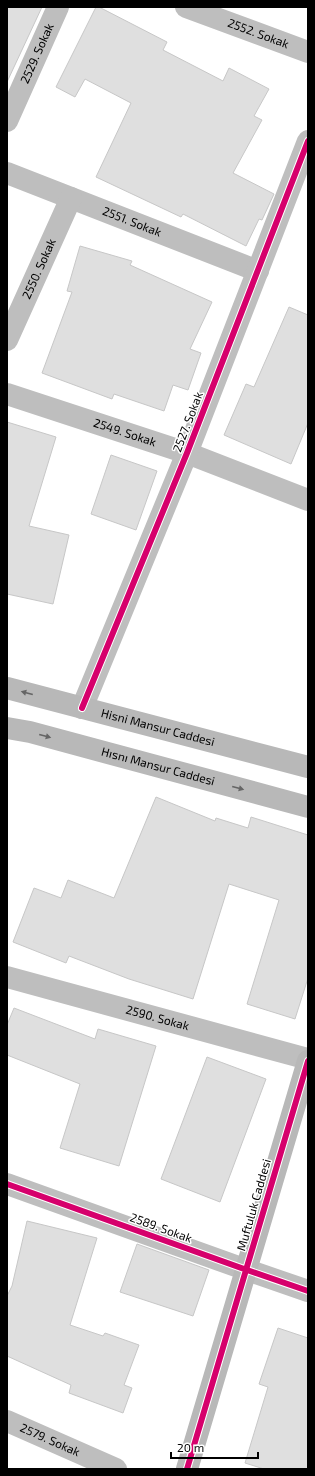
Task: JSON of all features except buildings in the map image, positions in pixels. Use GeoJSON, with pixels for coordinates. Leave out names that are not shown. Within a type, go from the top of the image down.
{"type":"FeatureCollection","features":[{"type":"Feature","properties":{"kind":"main road","name":"Hisni Mansur Caddesi"},"geometry":{"type":"LineString","coordinates":[[7,688],[308,767]]}},
{"type":"Feature","properties":{"kind":"main road","name":"Hısnı Mansur Caddesi"},"geometry":{"type":"LineString","coordinates":[[7,728],[30,732],[308,807]]}},
{"type":"Feature","properties":{"kind":"main road","name":"Muftuluk Caddesi"},"geometry":{"type":"LineString","coordinates":[[187,1469],[308,1060]]}},
{"type":"Feature","properties":{"kind":"street","name":"2529. Sokak"},"geometry":{"type":"LineString","coordinates":[[7,121],[58,7]]}},
{"type":"Feature","properties":{"kind":"street","name":"2552. Sokak"},"geometry":{"type":"LineString","coordinates":[[186,7],[308,52]]}},
{"type":"Feature","properties":{"kind":"street","name":"2527. Sokak"},"geometry":{"type":"LineString","coordinates":[[82,708],[187,453],[308,141]]}},
{"type":"Feature","properties":{"kind":"street","name":"2551. Sokak"},"geometry":{"type":"LineString","coordinates":[[7,173],[258,271]]}},
{"type":"Feature","properties":{"kind":"street","name":"2550. Sokak"},"geometry":{"type":"LineString","coordinates":[[7,340],[71,198]]}},
{"type":"Feature","properties":{"kind":"street","name":"2549. Sokak"},"geometry":{"type":"LineString","coordinates":[[7,394],[187,453],[308,500]]}},
{"type":"Feature","properties":{"kind":"street","name":"2590. Sokak"},"geometry":{"type":"LineString","coordinates":[[7,977],[308,1060]]}},
{"type":"Feature","properties":{"kind":"street","name":"2589. Sokak"},"geometry":{"type":"LineString","coordinates":[[7,1184],[308,1291]]}},
{"type":"Feature","properties":{"kind":"street","name":"2579. Sokak"},"geometry":{"type":"LineString","coordinates":[[7,1421],[116,1469]]}},
{"type":"Feature","properties":{"kind":"cycle path"},"geometry":{"type":"LineString","coordinates":[[82,708],[187,453],[308,141]]}},
{"type":"Feature","properties":{"kind":"cycle path"},"geometry":{"type":"LineString","coordinates":[[187,1469],[308,1061]]}},
{"type":"Feature","properties":{"kind":"cycle path"},"geometry":{"type":"LineString","coordinates":[[7,1184],[308,1291]]}}]}
